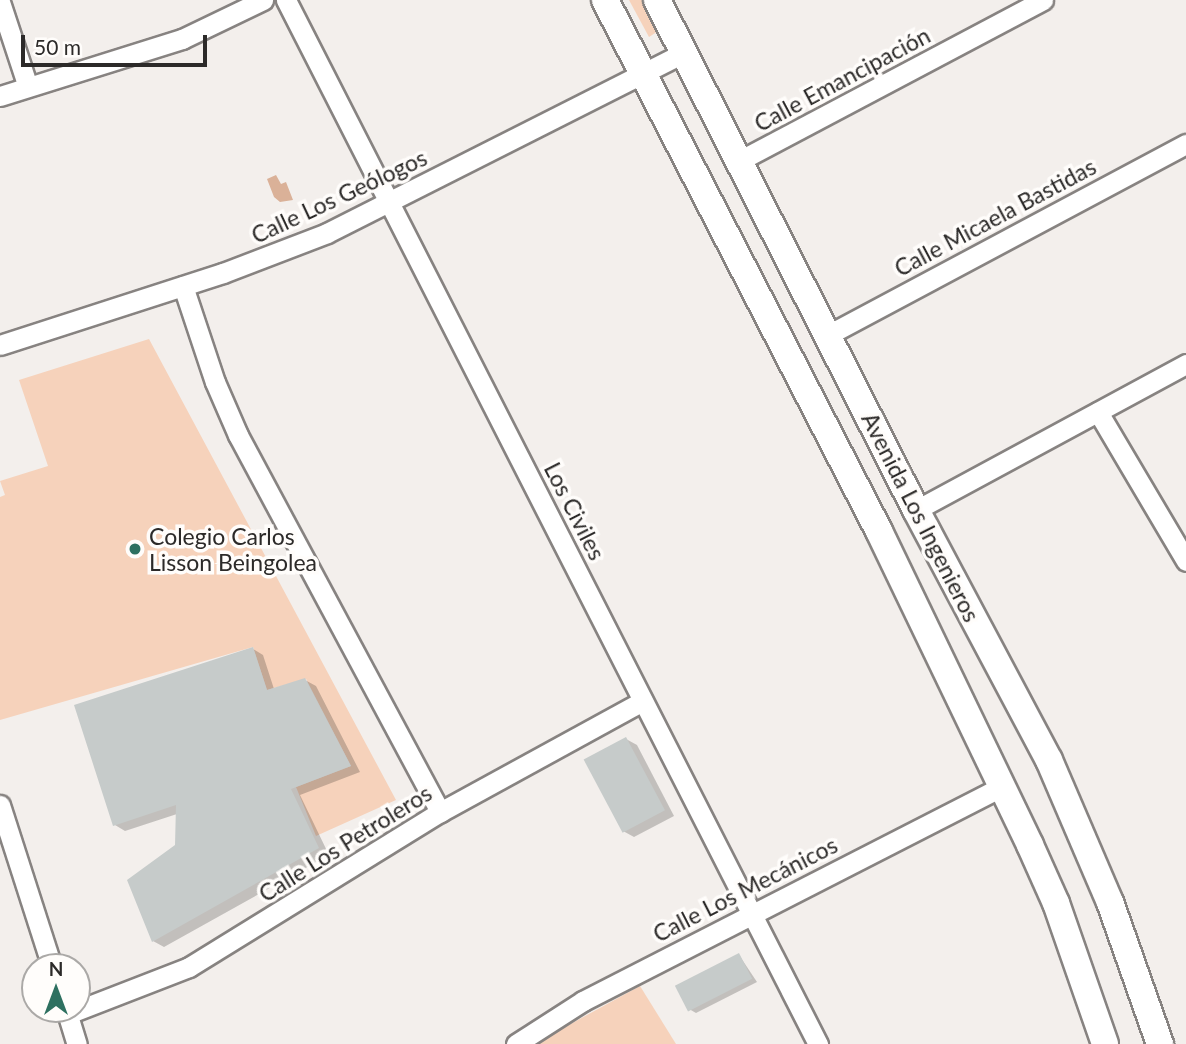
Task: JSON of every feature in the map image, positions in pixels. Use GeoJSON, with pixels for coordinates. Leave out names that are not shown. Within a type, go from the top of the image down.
{"type":"FeatureCollection","features":[{"type":"Feature","properties":{"kind":"street"},"geometry":{"type":"LineString","coordinates":[[0,96],[182,39],[263,0]]}},
{"type":"Feature","properties":{"kind":"street","name":"Los Civiles"},"geometry":{"type":"LineString","coordinates":[[286,0],[818,1044]]}},
{"type":"Feature","properties":{"kind":"street","name":"Avenida Los Ingenieros"},"geometry":{"type":"LineString","coordinates":[[605,0],[879,531],[1056,902],[1105,1044]]}},
{"type":"Feature","properties":{"kind":"street","name":"Avenida Los Ingenieros"},"geometry":{"type":"LineString","coordinates":[[657,0],[916,510],[1049,760],[1084,835],[1160,1044]]}},
{"type":"Feature","properties":{"kind":"street","name":"Calle Emancipación"},"geometry":{"type":"LineString","coordinates":[[739,161],[1043,0]]}},
{"type":"Feature","properties":{"kind":"street"},"geometry":{"type":"LineString","coordinates":[[0,2],[27,87]]}},
{"type":"Feature","properties":{"kind":"street","name":"Calle Los Geólogos"},"geometry":{"type":"LineString","coordinates":[[0,345],[302,244],[391,202],[683,54]]}},
{"type":"Feature","properties":{"kind":"street","name":"Calle Micaela Bastidas"},"geometry":{"type":"LineString","coordinates":[[828,335],[1186,144]]}},
{"type":"Feature","properties":{"kind":"street"},"geometry":{"type":"LineString","coordinates":[[183,286],[215,382],[238,435],[440,812]]}},
{"type":"Feature","properties":{"kind":"street"},"geometry":{"type":"LineString","coordinates":[[916,510],[1186,364]]}},
{"type":"Feature","properties":{"kind":"street"},"geometry":{"type":"LineString","coordinates":[[1098,411],[1186,561]]}},
{"type":"Feature","properties":{"kind":"street","name":"Calle Los Petroleros"},"geometry":{"type":"LineString","coordinates":[[91,1002],[189,967],[440,812],[643,701]]}},
{"type":"Feature","properties":{"kind":"street","name":"Calle Los Mecánicos"},"geometry":{"type":"LineString","coordinates":[[516,1044],[583,1001],[1001,787]]}},
{"type":"Feature","properties":{"kind":"street"},"geometry":{"type":"LineString","coordinates":[[0,805],[48,953]]}},
{"type":"Feature","properties":{"kind":"street"},"geometry":{"type":"LineString","coordinates":[[71,1023],[77,1044]]}},
{"type":"Feature","properties":{"kind":"shaded area"},"geometry":{"type":"Polygon","coordinates":[[[629,0],[653,0],[666,26],[649,37],[629,0]]]}},
{"type":"Feature","properties":{"kind":"shaded area"},"geometry":{"type":"Polygon","coordinates":[[[276,175],[281,184],[286,182],[293,200],[280,202],[274,197],[267,179],[276,175]]]}},
{"type":"Feature","properties":{"kind":"shaded area"},"geometry":{"type":"Polygon","coordinates":[[[149,339],[396,800],[316,836],[296,787],[351,766],[306,679],[267,690],[253,647],[0,720],[0,497],[5,495],[0,481],[48,466],[19,380],[149,339]]]}},
{"type":"Feature","properties":{"kind":"shaded area"},"geometry":{"type":"Polygon","coordinates":[[[640,986],[676,1044],[535,1044],[545,1038],[640,986]]]}},
{"type":"Feature","properties":{"kind":"building"},"geometry":{"type":"Polygon","coordinates":[[[253,647],[267,690],[305,678],[351,766],[291,789],[319,848],[152,942],[127,880],[175,845],[176,805],[113,826],[74,705],[253,647]]]}},
{"type":"Feature","properties":{"kind":"building"},"geometry":{"type":"Polygon","coordinates":[[[626,737],[665,810],[623,833],[584,760],[626,737]]]}},
{"type":"Feature","properties":{"kind":"building"},"geometry":{"type":"Polygon","coordinates":[[[739,953],[752,979],[688,1012],[675,986],[739,953]]]}},
{"type":"Feature","properties":{"kind":"place","name":"Colegio Carlos Lisson Beingolea"},"geometry":{"type":"Point","coordinates":[135,549]}}]}
